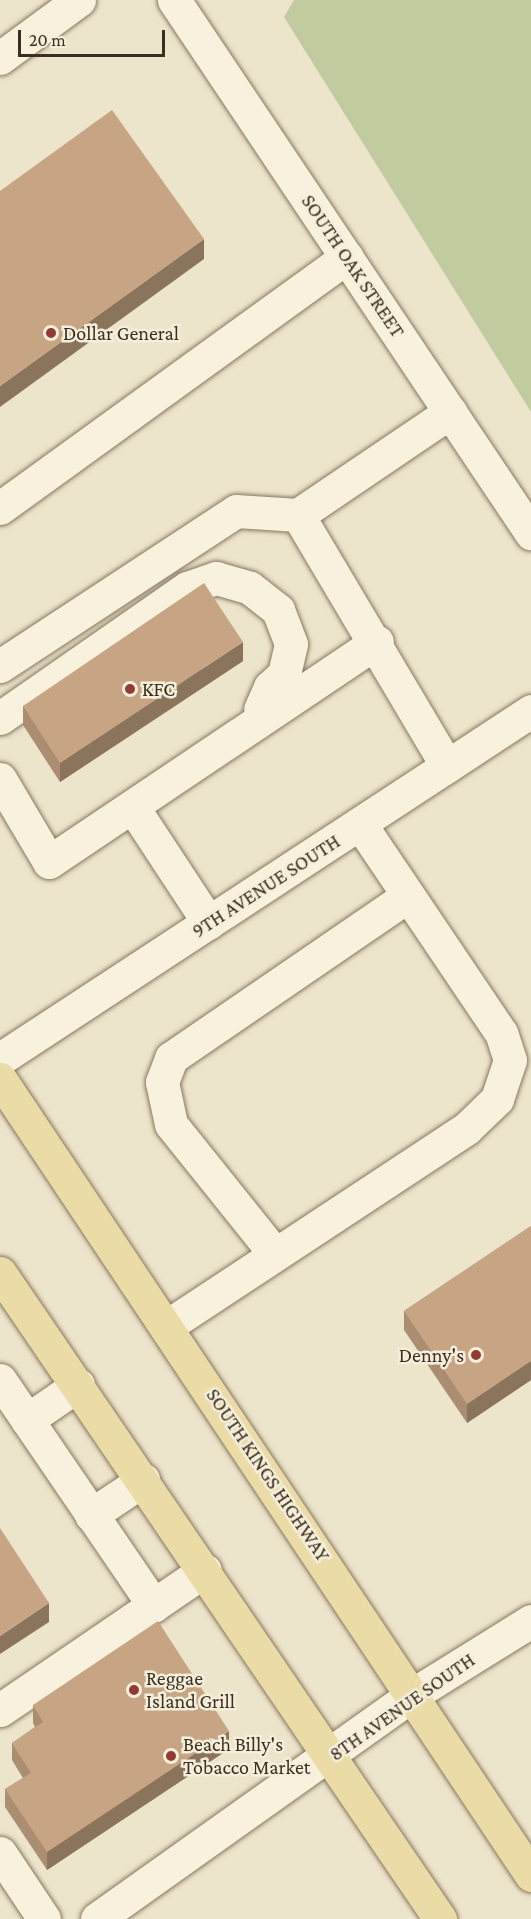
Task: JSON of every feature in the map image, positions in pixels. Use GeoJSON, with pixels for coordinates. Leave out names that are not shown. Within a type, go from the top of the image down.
{"type":"FeatureCollection","features":[{"type":"Feature","properties":{"kind":"main road","name":"SOUTH KINGS HIGHWAY"},"geometry":{"type":"LineString","coordinates":[[0,1079],[167,1326],[531,1875]]}},
{"type":"Feature","properties":{"kind":"main road"},"geometry":{"type":"LineString","coordinates":[[0,1273],[332,1756],[440,1919]]}},
{"type":"Feature","properties":{"kind":"street"},"geometry":{"type":"LineString","coordinates":[[0,57],[79,0]]}},
{"type":"Feature","properties":{"kind":"street","name":"SOUTH OAK STREET"},"geometry":{"type":"LineString","coordinates":[[174,0],[531,533]]}},
{"type":"Feature","properties":{"kind":"street"},"geometry":{"type":"LineString","coordinates":[[0,508],[346,257]]}},
{"type":"Feature","properties":{"kind":"street"},"geometry":{"type":"LineString","coordinates":[[0,666],[236,511],[298,515],[450,412]]}},
{"type":"Feature","properties":{"kind":"street"},"geometry":{"type":"LineString","coordinates":[[298,515],[377,642],[447,766]]}},
{"type":"Feature","properties":{"kind":"street"},"geometry":{"type":"LineString","coordinates":[[0,718],[187,588],[216,578],[250,588],[278,610],[291,644],[284,674],[270,687],[255,719]]}},
{"type":"Feature","properties":{"kind":"street"},"geometry":{"type":"LineString","coordinates":[[0,779],[49,862],[134,809],[255,719],[377,642]]}},
{"type":"Feature","properties":{"kind":"street","name":"9TH AVENUE SOUTH"},"geometry":{"type":"LineString","coordinates":[[0,1059],[531,711]]}},
{"type":"Feature","properties":{"kind":"street"},"geometry":{"type":"LineString","coordinates":[[134,809],[209,923]]}},
{"type":"Feature","properties":{"kind":"street"},"geometry":{"type":"LineString","coordinates":[[167,1326],[467,1128],[497,1099],[510,1060],[501,1033],[360,824]]}},
{"type":"Feature","properties":{"kind":"street"},"geometry":{"type":"LineString","coordinates":[[275,1254],[171,1124],[162,1082],[171,1058],[408,896]]}},
{"type":"Feature","properties":{"kind":"street"},"geometry":{"type":"LineString","coordinates":[[0,1380],[154,1606]]}},
{"type":"Feature","properties":{"kind":"street"},"geometry":{"type":"LineString","coordinates":[[27,1420],[78,1385]]}},
{"type":"Feature","properties":{"kind":"street"},"geometry":{"type":"LineString","coordinates":[[92,1515],[143,1480]]}},
{"type":"Feature","properties":{"kind":"street"},"geometry":{"type":"LineString","coordinates":[[0,1710],[205,1570]]}},
{"type":"Feature","properties":{"kind":"street","name":"8TH AVENUE SOUTH"},"geometry":{"type":"LineString","coordinates":[[97,1919],[332,1756],[412,1695],[528,1629]]}},
{"type":"Feature","properties":{"kind":"street"},"geometry":{"type":"LineString","coordinates":[[0,1853],[44,1919]]}},
{"type":"Feature","properties":{"kind":"green space"},"geometry":{"type":"Polygon","coordinates":[[[294,0],[531,0],[531,412],[284,17],[294,0]]]}},
{"type":"Feature","properties":{"kind":"building","name":"Dollar General"},"geometry":{"type":"Polygon","coordinates":[[[112,110],[204,239],[0,386],[0,191],[112,110]]]}},
{"type":"Feature","properties":{"kind":"building","name":"KFC"},"geometry":{"type":"Polygon","coordinates":[[[204,583],[243,642],[60,763],[23,706],[204,583]]]}},
{"type":"Feature","properties":{"kind":"building","name":"Denny's"},"geometry":{"type":"Polygon","coordinates":[[[531,1226],[531,1361],[467,1404],[404,1311],[531,1226]]]}},
{"type":"Feature","properties":{"kind":"building"},"geometry":{"type":"Polygon","coordinates":[[[0,1528],[49,1603],[0,1636],[0,1528]]]}},
{"type":"Feature","properties":{"kind":"building"},"geometry":{"type":"Polygon","coordinates":[[[158,1621],[229,1731],[47,1852],[5,1789],[31,1773],[12,1743],[43,1722],[33,1705],[158,1621]]]}},
{"type":"Feature","properties":{"kind":"place","name":"Dollar General"},"geometry":{"type":"Point","coordinates":[51,333]}},
{"type":"Feature","properties":{"kind":"place","name":"KFC"},"geometry":{"type":"Point","coordinates":[130,689]}},
{"type":"Feature","properties":{"kind":"place","name":"Denny's"},"geometry":{"type":"Point","coordinates":[476,1355]}},
{"type":"Feature","properties":{"kind":"place","name":"Reggae Island Grill"},"geometry":{"type":"Point","coordinates":[134,1690]}},
{"type":"Feature","properties":{"kind":"place","name":"Beach Billy's Tobacco Market"},"geometry":{"type":"Point","coordinates":[171,1756]}}]}
